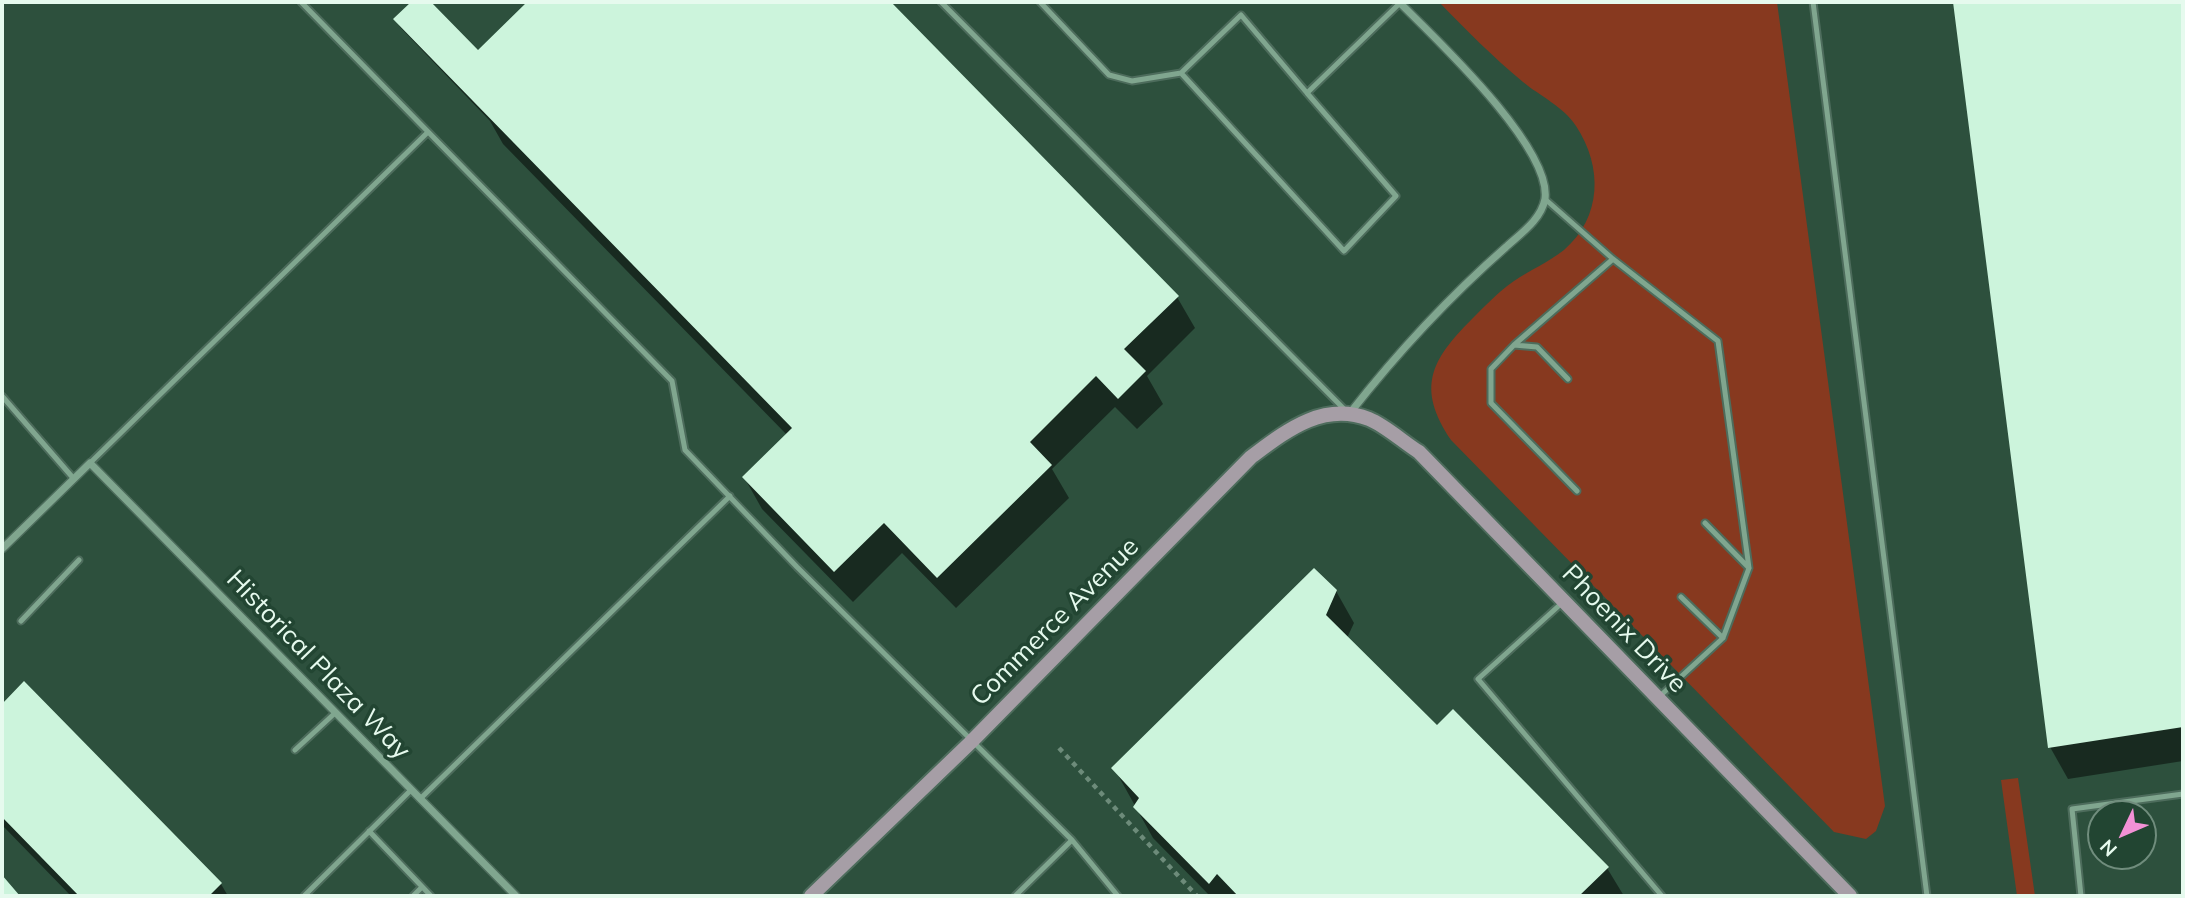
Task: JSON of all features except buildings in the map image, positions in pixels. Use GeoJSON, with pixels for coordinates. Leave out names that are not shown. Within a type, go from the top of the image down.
{"type":"FeatureCollection","features":[{"type":"Feature","properties":{"kind":"street"},"geometry":{"type":"LineString","coordinates":[[1349,414],[1429,320],[1533,223],[1545,198],[1534,157],[1505,117],[1459,63],[1399,2]]}},
{"type":"Feature","properties":{"kind":"street","name":"Phoenix Drive"},"geometry":{"type":"LineString","coordinates":[[1349,414],[1371,420],[1419,452],[1850,896]]}},
{"type":"Feature","properties":{"kind":"street","name":"Commerce Avenue"},"geometry":{"type":"LineString","coordinates":[[811,896],[971,742],[1251,457],[1285,431],[1312,417],[1349,414]]}},
{"type":"Feature","properties":{"kind":"street"},"geometry":{"type":"LineString","coordinates":[[2,548],[90,463]]}},
{"type":"Feature","properties":{"kind":"street","name":"Historical Plaza Way"},"geometry":{"type":"LineString","coordinates":[[90,463],[516,896]]}},
{"type":"Feature","properties":{"kind":"lane"},"geometry":{"type":"LineString","coordinates":[[301,2],[672,381],[685,450],[971,742],[1072,840],[1118,896]]}},
{"type":"Feature","properties":{"kind":"lane"},"geometry":{"type":"LineString","coordinates":[[941,2],[1349,414]]}},
{"type":"Feature","properties":{"kind":"lane"},"geometry":{"type":"LineString","coordinates":[[1040,2],[1109,75],[1132,81],[1181,73],[1241,15],[1396,196],[1344,251],[1181,73]]}},
{"type":"Feature","properties":{"kind":"lane"},"geometry":{"type":"LineString","coordinates":[[1307,93],[1399,2]]}},
{"type":"Feature","properties":{"kind":"lane"},"geometry":{"type":"LineString","coordinates":[[1813,2],[1927,896]]}},
{"type":"Feature","properties":{"kind":"lane"},"geometry":{"type":"LineString","coordinates":[[90,463],[428,132]]}},
{"type":"Feature","properties":{"kind":"lane"},"geometry":{"type":"LineString","coordinates":[[1545,198],[1613,259],[1718,341],[1749,568],[1723,638],[1658,699]]}},
{"type":"Feature","properties":{"kind":"lane"},"geometry":{"type":"LineString","coordinates":[[1577,491],[1491,403],[1491,369],[1514,345],[1613,259]]}},
{"type":"Feature","properties":{"kind":"lane"},"geometry":{"type":"LineString","coordinates":[[1514,345],[1537,347],[1568,379]]}},
{"type":"Feature","properties":{"kind":"lane"},"geometry":{"type":"LineString","coordinates":[[2,396],[74,479]]}},
{"type":"Feature","properties":{"kind":"lane"},"geometry":{"type":"LineString","coordinates":[[420,799],[730,496]]}},
{"type":"Feature","properties":{"kind":"lane"},"geometry":{"type":"LineString","coordinates":[[1705,523],[1749,568]]}},
{"type":"Feature","properties":{"kind":"lane"},"geometry":{"type":"LineString","coordinates":[[21,621],[79,560]]}},
{"type":"Feature","properties":{"kind":"lane"},"geometry":{"type":"LineString","coordinates":[[1681,597],[1723,638]]}},
{"type":"Feature","properties":{"kind":"lane"},"geometry":{"type":"LineString","coordinates":[[1563,602],[1478,679],[1662,896]]}},
{"type":"Feature","properties":{"kind":"lane"},"geometry":{"type":"LineString","coordinates":[[295,750],[335,713]]}},
{"type":"Feature","properties":{"kind":"lane"},"geometry":{"type":"LineString","coordinates":[[304,896],[411,790]]}},
{"type":"Feature","properties":{"kind":"lane"},"geometry":{"type":"LineString","coordinates":[[2081,896],[2072,809],[2183,794]]}},
{"type":"Feature","properties":{"kind":"lane"},"geometry":{"type":"LineString","coordinates":[[369,831],[431,896]]}},
{"type":"Feature","properties":{"kind":"lane"},"geometry":{"type":"LineString","coordinates":[[1015,896],[1072,840]]}},
{"type":"Feature","properties":{"kind":"lane"},"geometry":{"type":"LineString","coordinates":[[412,896],[422,887]]}},
{"type":"Feature","properties":{"kind":"path"},"geometry":{"type":"LineString","coordinates":[[1059,748],[1197,896]]}},
{"type":"Feature","properties":{"kind":"shaded area"},"geometry":{"type":"Polygon","coordinates":[[[1439,2],[1777,2],[1885,806],[1876,831],[1866,839],[1834,832],[1451,440],[1440,422],[1431,390],[1438,362],[1446,348],[1502,290],[1564,250],[1577,237],[1592,207],[1594,175],[1585,142],[1571,119],[1501,63],[1439,2]]]}},
{"type":"Feature","properties":{"kind":"shaded area"},"geometry":{"type":"Polygon","coordinates":[[[2018,778],[2035,896],[2017,896],[2001,780],[2018,778]]]}}]}
